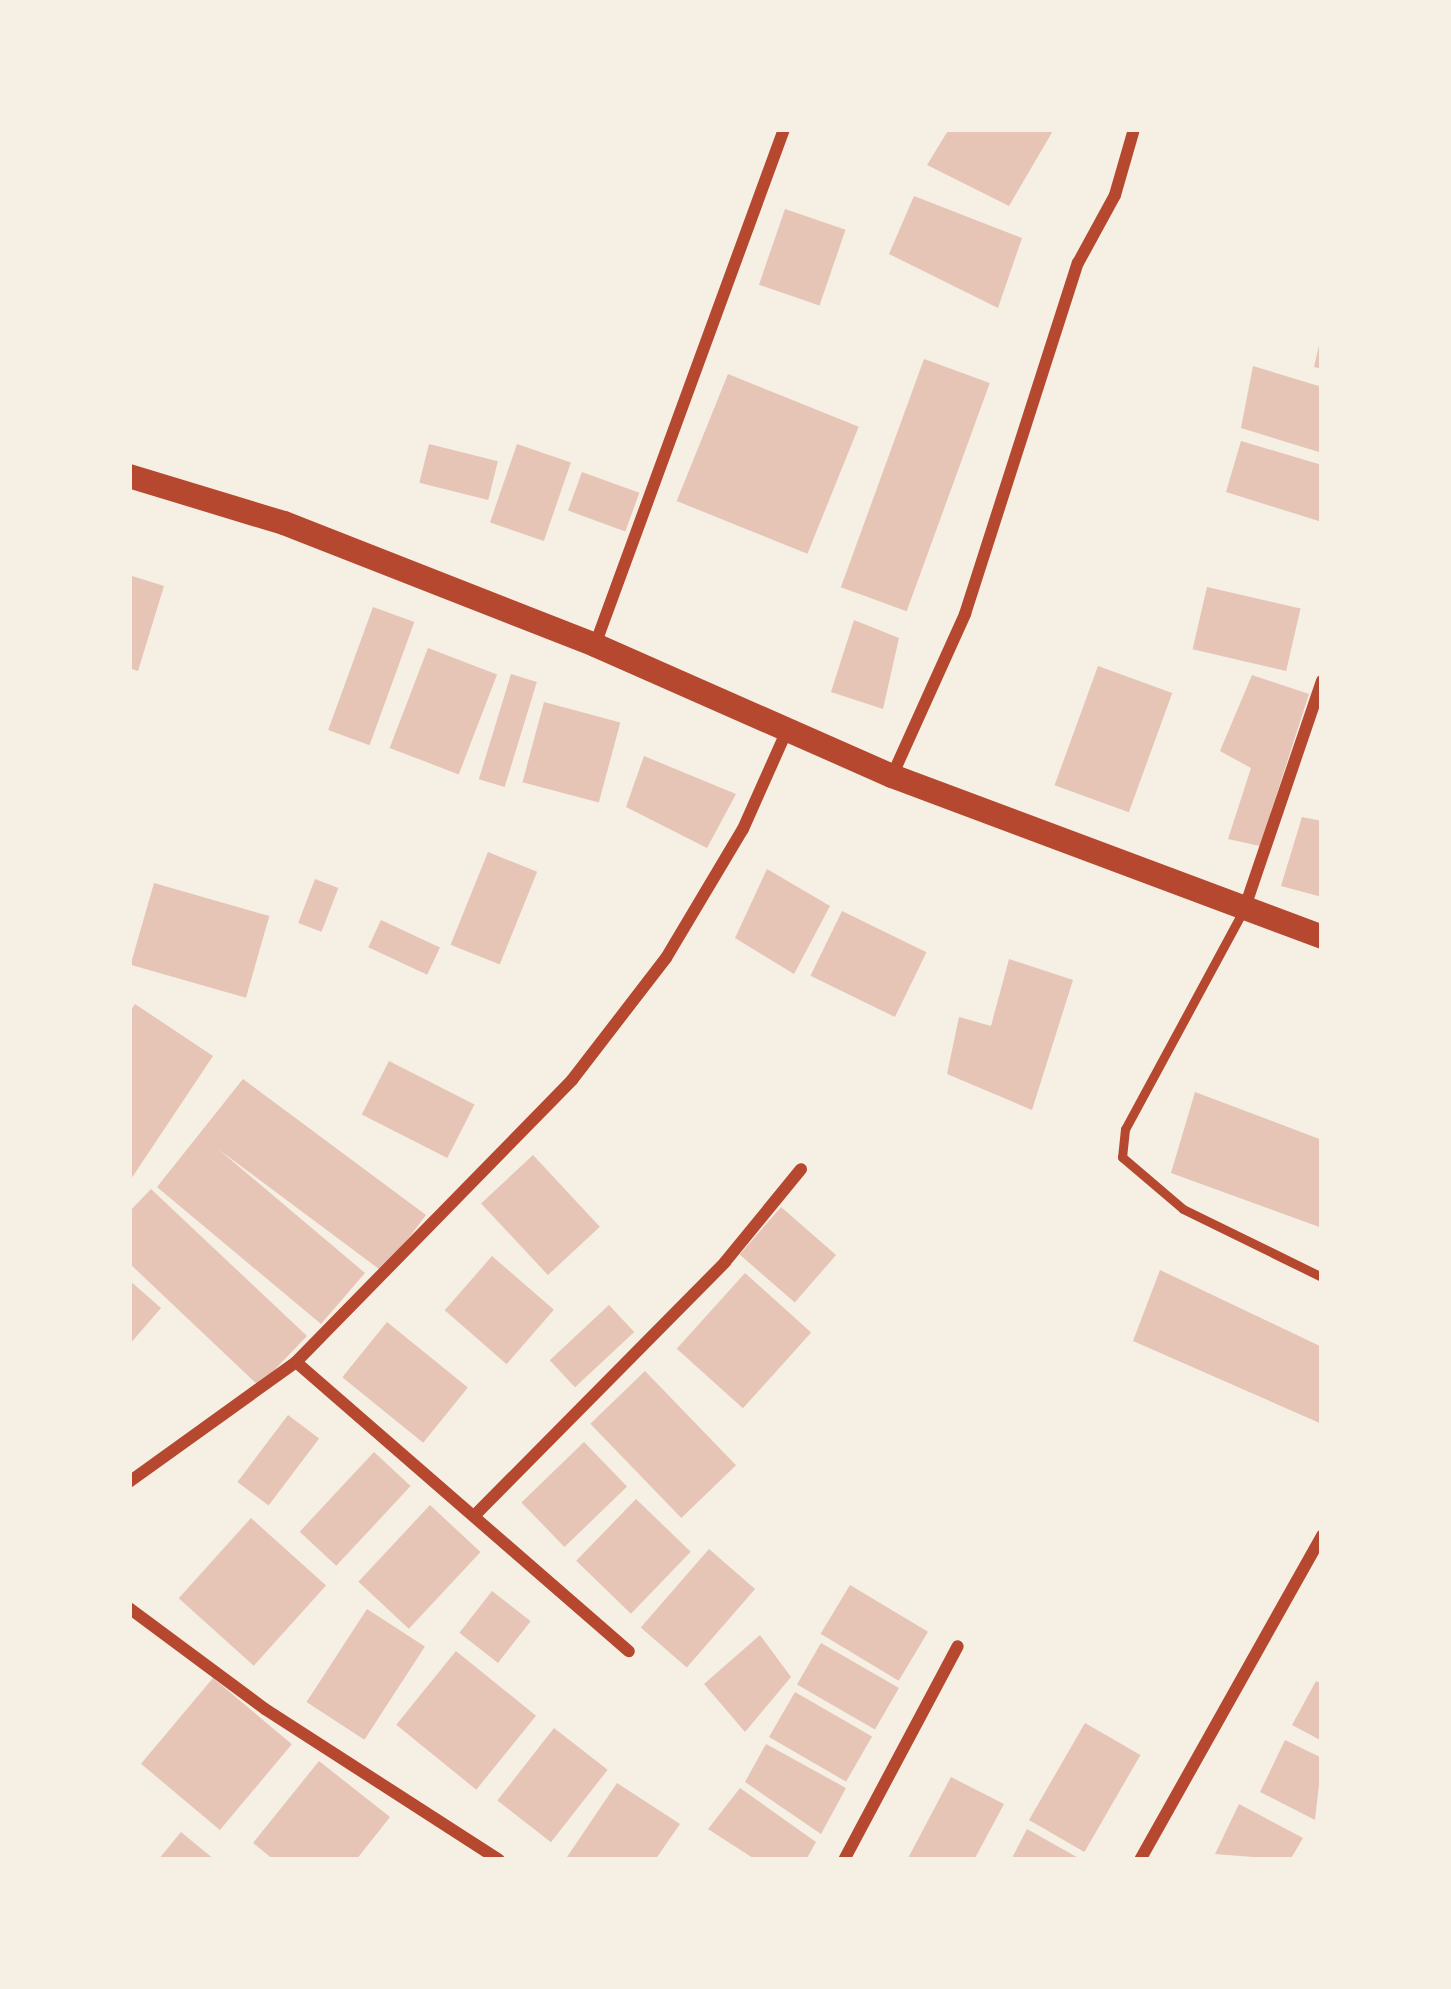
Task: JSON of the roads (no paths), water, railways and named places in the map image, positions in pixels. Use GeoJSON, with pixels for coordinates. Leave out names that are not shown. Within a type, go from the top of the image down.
{"type":"FeatureCollection","features":[{"type":"Feature","properties":{"kind":"main road"},"geometry":{"type":"LineString","coordinates":[[129,476],[284,523],[595,645],[892,776],[1322,937]]}},
{"type":"Feature","properties":{"kind":"street"},"geometry":{"type":"LineString","coordinates":[[595,645],[784,129]]}},
{"type":"Feature","properties":{"kind":"street"},"geometry":{"type":"LineString","coordinates":[[892,776],[964,614],[1078,263],[1114,195],[1134,129]]}},
{"type":"Feature","properties":{"kind":"street"},"geometry":{"type":"LineString","coordinates":[[1245,907],[1322,681]]}},
{"type":"Feature","properties":{"kind":"street"},"geometry":{"type":"LineString","coordinates":[[129,1482],[296,1362],[572,1080],[637,997],[743,830],[789,727]]}},
{"type":"Feature","properties":{"kind":"street"},"geometry":{"type":"LineString","coordinates":[[476,1514],[725,1262],[801,1169]]}},
{"type":"Feature","properties":{"kind":"street"},"geometry":{"type":"LineString","coordinates":[[296,1362],[628,1651]]}},
{"type":"Feature","properties":{"kind":"street"},"geometry":{"type":"LineString","coordinates":[[1140,1860],[1322,1536]]}},
{"type":"Feature","properties":{"kind":"street"},"geometry":{"type":"LineString","coordinates":[[129,1608],[265,1709],[499,1860]]}},
{"type":"Feature","properties":{"kind":"street"},"geometry":{"type":"LineString","coordinates":[[844,1860],[958,1646]]}},
{"type":"Feature","properties":{"kind":"lane"},"geometry":{"type":"LineString","coordinates":[[1245,907],[1125,1129],[1122,1157],[1183,1209],[1322,1277]]}}]}
